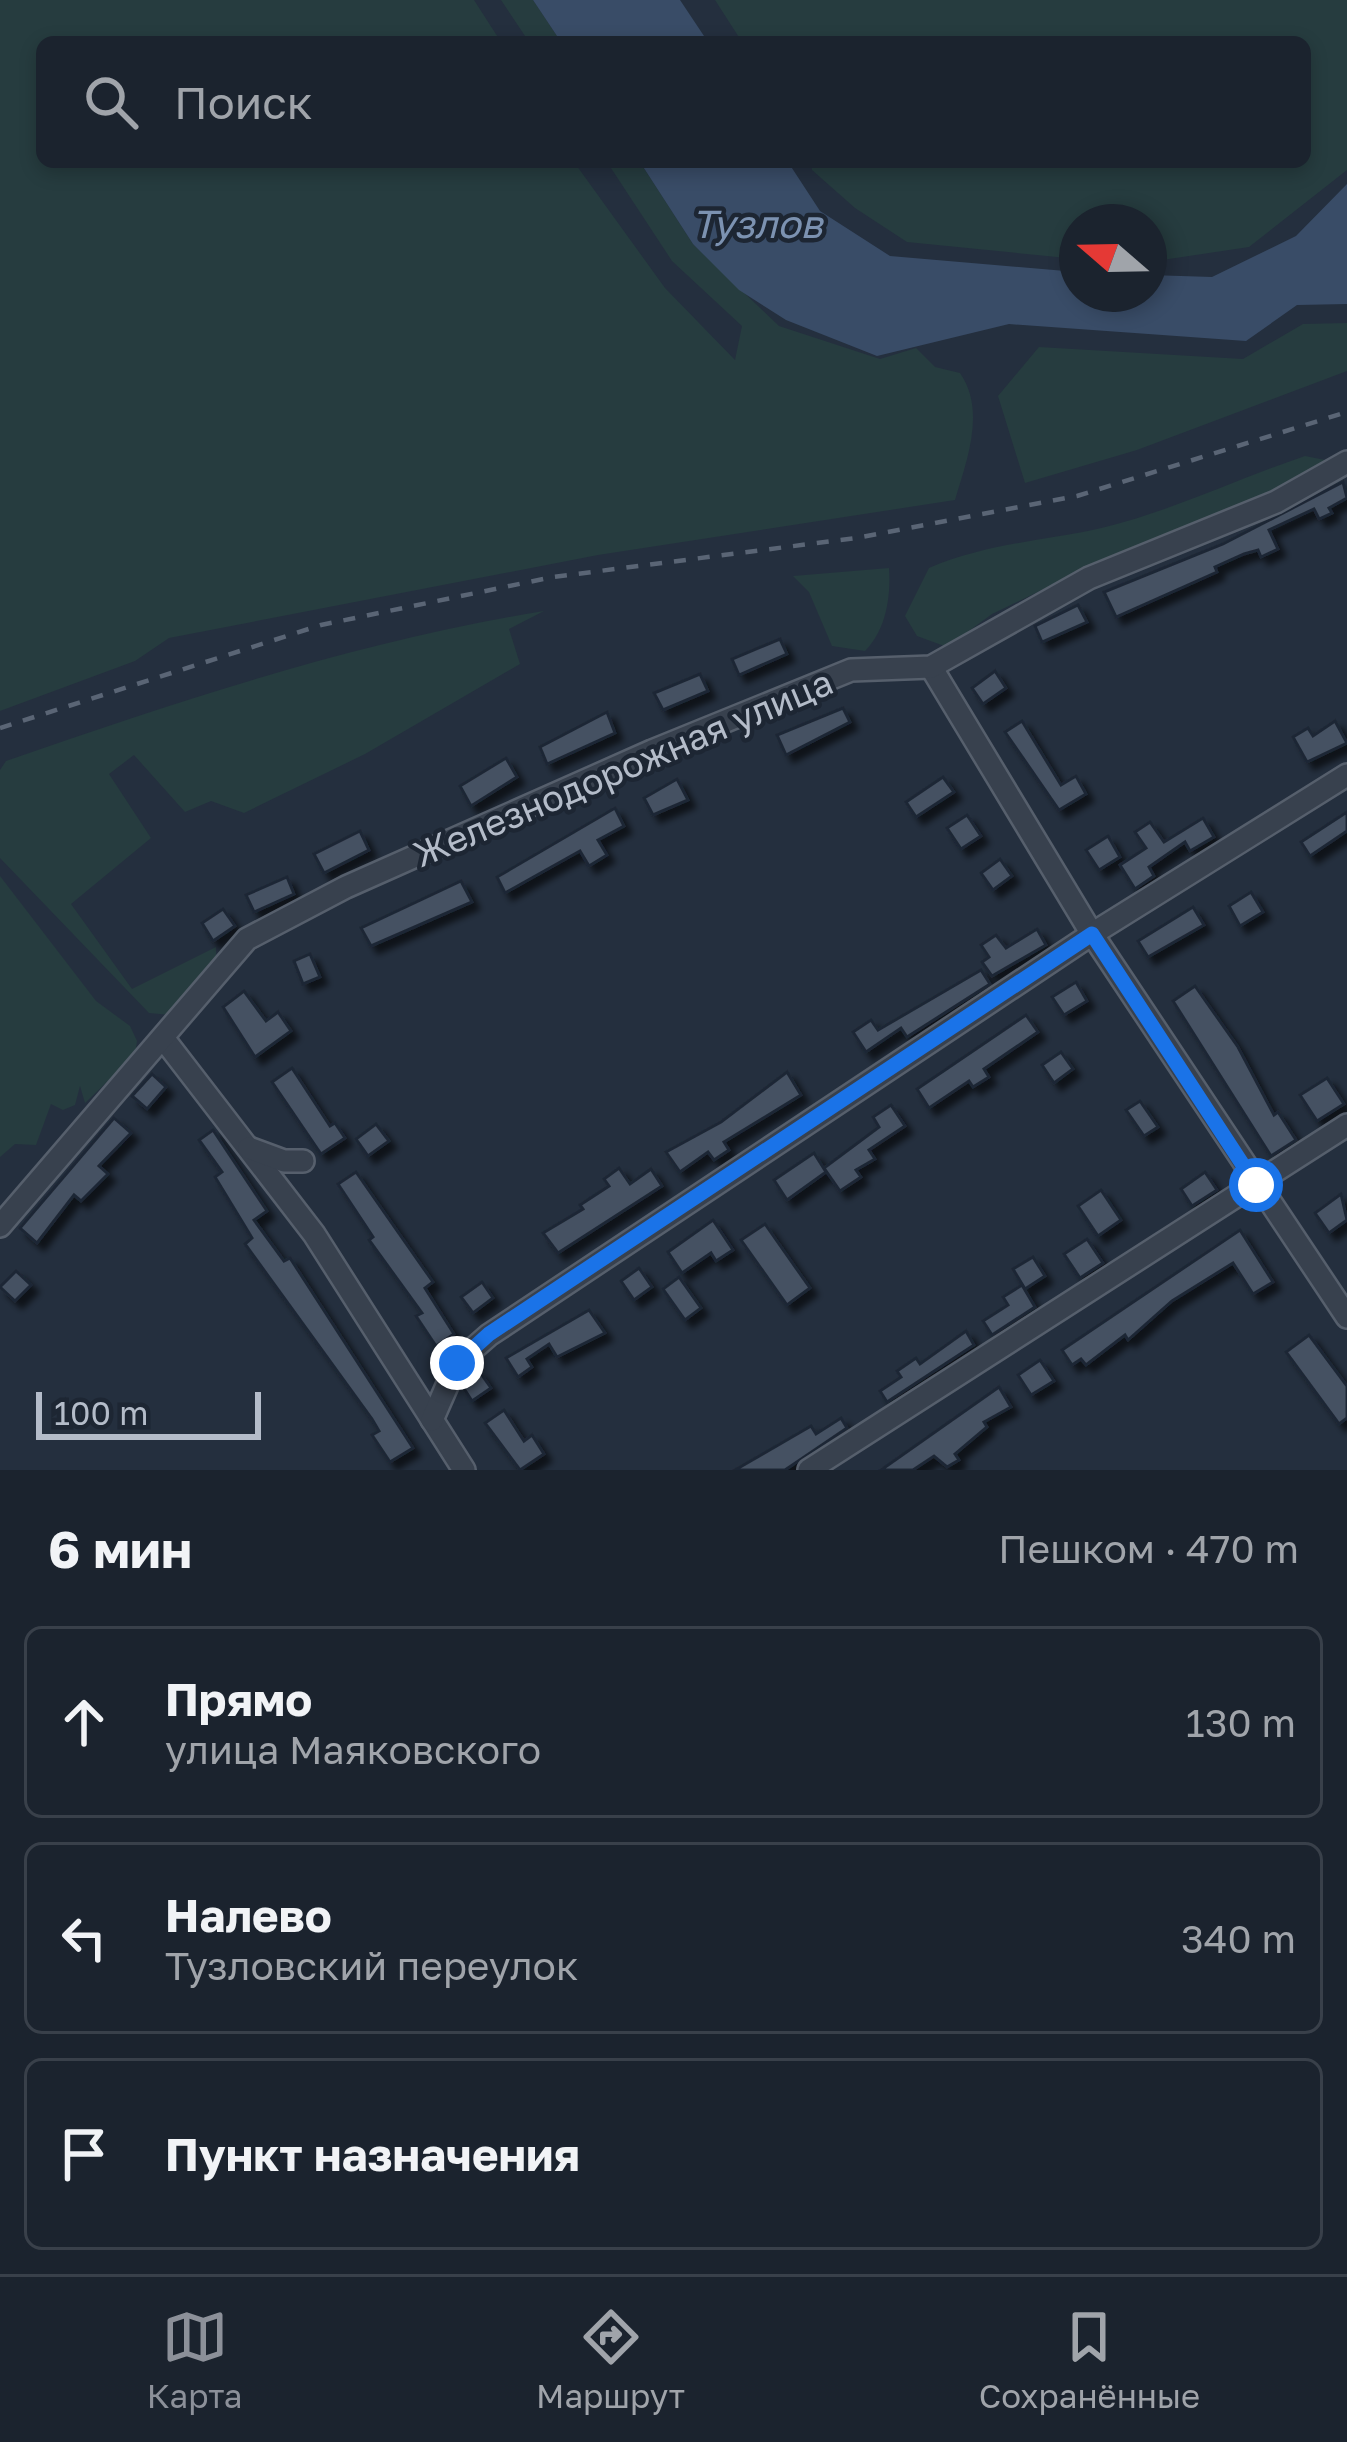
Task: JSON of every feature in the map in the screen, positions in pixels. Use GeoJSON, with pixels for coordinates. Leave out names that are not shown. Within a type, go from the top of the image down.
{"type":"FeatureCollection","features":[{"type":"Feature","properties":{"kind":"street","name":"Железнодорожная улица"},"geometry":{"type":"LineString","coordinates":[[0,1226],[247,939],[346,887],[652,751],[851,670],[931,667],[1089,578],[1276,502],[1347,462]]}},
{"type":"Feature","properties":{"kind":"street"},"geometry":{"type":"LineString","coordinates":[[931,667],[1092,934],[1347,1317]]}},
{"type":"Feature","properties":{"kind":"street"},"geometry":{"type":"LineString","coordinates":[[432,1420],[457,1363],[489,1334],[1092,934],[1347,775]]}},
{"type":"Feature","properties":{"kind":"street"},"geometry":{"type":"LineString","coordinates":[[164,1038],[314,1234],[464,1470]]}},
{"type":"Feature","properties":{"kind":"street"},"geometry":{"type":"LineString","coordinates":[[809,1470],[1347,1125]]}},
{"type":"Feature","properties":{"kind":"street"},"geometry":{"type":"LineString","coordinates":[[248,1148],[303,1161]]}},
{"type":"Feature","properties":{"kind":"green space"},"geometry":{"type":"Polygon","coordinates":[[[0,0],[474,0],[497,36],[36,36],[36,168],[578,168],[665,288],[735,360],[742,326],[672,261],[611,168],[644,168],[693,244],[779,326],[880,359],[916,348],[935,367],[960,373],[968,387],[973,419],[955,500],[598,555],[169,638],[135,661],[0,711],[0,0]]]}},
{"type":"Feature","properties":{"kind":"green space"},"geometry":{"type":"Polygon","coordinates":[[[501,0],[533,0],[557,36],[525,36],[501,0]]]}},
{"type":"Feature","properties":{"kind":"green space"},"geometry":{"type":"Polygon","coordinates":[[[715,0],[1347,0],[1347,170],[1249,247],[1167,259],[1167,204],[1059,204],[1059,257],[907,242],[855,208],[812,168],[1311,168],[1311,36],[738,36],[715,0]]]}},
{"type":"Feature","properties":{"kind":"green space"},"geometry":{"type":"Polygon","coordinates":[[[1347,323],[1347,371],[1137,450],[1025,483],[998,396],[1039,347],[1243,359],[1303,324],[1347,323]]]}},
{"type":"Feature","properties":{"kind":"green space"},"geometry":{"type":"Polygon","coordinates":[[[1305,456],[1325,460],[1317,473],[1085,569],[992,614],[947,647],[917,636],[905,616],[929,568],[986,550],[1140,517],[1305,456]]]}},
{"type":"Feature","properties":{"kind":"green space"},"geometry":{"type":"Polygon","coordinates":[[[889,568],[886,612],[872,643],[865,651],[832,646],[809,592],[793,576],[889,568]]]}},
{"type":"Feature","properties":{"kind":"green space"},"geometry":{"type":"Polygon","coordinates":[[[544,611],[509,629],[520,664],[365,754],[244,813],[211,801],[185,812],[134,755],[109,774],[151,838],[71,904],[132,989],[216,947],[216,963],[170,1015],[149,1013],[0,858],[0,770],[6,761],[339,656],[544,611]]]}},
{"type":"Feature","properties":{"kind":"green space"},"geometry":{"type":"Polygon","coordinates":[[[0,876],[96,1001],[130,1026],[137,1041],[135,1055],[85,1103],[80,1086],[75,1105],[63,1110],[51,1104],[36,1145],[15,1144],[0,1157],[0,876]]]}},
{"type":"Feature","properties":{"kind":"water"},"geometry":{"type":"Polygon","coordinates":[[[533,0],[680,0],[704,36],[557,36],[533,0]]]}},
{"type":"Feature","properties":{"kind":"water","name":"Тузлов"},"geometry":{"type":"Polygon","coordinates":[[[644,168],[792,168],[820,211],[890,256],[1059,270],[1059,312],[1167,312],[1167,276],[1212,277],[1296,236],[1347,184],[1347,304],[1297,305],[1246,341],[1009,324],[877,356],[786,320],[739,290],[693,244],[644,168]]]}},
{"type":"Feature","properties":{"kind":"building"},"geometry":{"type":"Polygon","coordinates":[[[1343,482],[1347,498],[1329,508],[1332,513],[1319,519],[1314,509],[1269,530],[1278,549],[1261,557],[1258,550],[1244,554],[1215,567],[1217,572],[1116,617],[1104,592],[1223,544],[1343,482]]]}},
{"type":"Feature","properties":{"kind":"building"},"geometry":{"type":"Polygon","coordinates":[[[1078,605],[1087,622],[1042,642],[1035,626],[1078,605]]]}},
{"type":"Feature","properties":{"kind":"building"},"geometry":{"type":"Polygon","coordinates":[[[780,639],[787,654],[739,675],[732,659],[780,639]]]}},
{"type":"Feature","properties":{"kind":"building"},"geometry":{"type":"Polygon","coordinates":[[[995,671],[1006,688],[983,704],[972,688],[995,671]]]}},
{"type":"Feature","properties":{"kind":"building"},"geometry":{"type":"Polygon","coordinates":[[[700,674],[708,691],[663,710],[654,693],[700,674]]]}},
{"type":"Feature","properties":{"kind":"building"},"geometry":{"type":"Polygon","coordinates":[[[843,708],[850,722],[786,755],[777,735],[843,708]]]}},
{"type":"Feature","properties":{"kind":"building"},"geometry":{"type":"Polygon","coordinates":[[[607,712],[615,733],[547,764],[540,747],[607,712]]]}},
{"type":"Feature","properties":{"kind":"building"},"geometry":{"type":"Polygon","coordinates":[[[1022,721],[1061,785],[1076,776],[1086,794],[1059,810],[1005,732],[1022,721]]]}},
{"type":"Feature","properties":{"kind":"building"},"geometry":{"type":"Polygon","coordinates":[[[1335,721],[1347,743],[1307,762],[1293,737],[1308,728],[1313,736],[1335,721]]]}},
{"type":"Feature","properties":{"kind":"building"},"geometry":{"type":"Polygon","coordinates":[[[506,758],[517,777],[471,806],[460,786],[506,758]]]}},
{"type":"Feature","properties":{"kind":"building"},"geometry":{"type":"Polygon","coordinates":[[[943,777],[954,792],[916,817],[906,802],[943,777]]]}},
{"type":"Feature","properties":{"kind":"building"},"geometry":{"type":"Polygon","coordinates":[[[677,779],[688,800],[653,815],[644,798],[677,779]]]}},
{"type":"Feature","properties":{"kind":"building"},"geometry":{"type":"Polygon","coordinates":[[[615,808],[624,826],[598,840],[607,855],[589,866],[580,851],[505,893],[497,877],[615,808]]]}},
{"type":"Feature","properties":{"kind":"building"},"geometry":{"type":"Polygon","coordinates":[[[1347,812],[1347,831],[1310,856],[1301,842],[1347,812]]]}},
{"type":"Feature","properties":{"kind":"building"},"geometry":{"type":"Polygon","coordinates":[[[967,815],[981,836],[961,849],[947,828],[967,815]]]}},
{"type":"Feature","properties":{"kind":"building"},"geometry":{"type":"Polygon","coordinates":[[[1203,818],[1214,837],[1190,851],[1185,842],[1149,867],[1154,876],[1135,889],[1120,865],[1146,848],[1135,832],[1150,822],[1164,842],[1203,818]]]}},
{"type":"Feature","properties":{"kind":"building"},"geometry":{"type":"Polygon","coordinates":[[[360,831],[369,850],[324,873],[314,854],[360,831]]]}},
{"type":"Feature","properties":{"kind":"building"},"geometry":{"type":"Polygon","coordinates":[[[1108,836],[1120,857],[1099,870],[1086,850],[1108,836]]]}},
{"type":"Feature","properties":{"kind":"building"},"geometry":{"type":"Polygon","coordinates":[[[1000,859],[1012,876],[993,890],[981,873],[1000,859]]]}},
{"type":"Feature","properties":{"kind":"building"},"geometry":{"type":"Polygon","coordinates":[[[287,877],[294,894],[254,912],[246,895],[287,877]]]}},
{"type":"Feature","properties":{"kind":"building"},"geometry":{"type":"Polygon","coordinates":[[[461,881],[472,902],[371,946],[361,928],[461,881]]]}},
{"type":"Feature","properties":{"kind":"building"},"geometry":{"type":"Polygon","coordinates":[[[1251,892],[1263,912],[1240,926],[1229,906],[1251,892]]]}},
{"type":"Feature","properties":{"kind":"building"},"geometry":{"type":"Polygon","coordinates":[[[1193,907],[1204,925],[1148,957],[1138,941],[1193,907]]]}},
{"type":"Feature","properties":{"kind":"building"},"geometry":{"type":"Polygon","coordinates":[[[223,909],[235,926],[213,941],[202,923],[223,909]]]}},
{"type":"Feature","properties":{"kind":"building"},"geometry":{"type":"Polygon","coordinates":[[[1037,929],[1046,945],[992,976],[982,962],[989,957],[981,945],[996,935],[1006,948],[1037,929]]]}},
{"type":"Feature","properties":{"kind":"building"},"geometry":{"type":"Polygon","coordinates":[[[310,954],[320,977],[303,984],[294,961],[310,954]]]}},
{"type":"Feature","properties":{"kind":"building"},"geometry":{"type":"Polygon","coordinates":[[[981,970],[990,984],[907,1037],[901,1028],[866,1052],[853,1032],[871,1020],[878,1030],[981,970]]]}},
{"type":"Feature","properties":{"kind":"building"},"geometry":{"type":"Polygon","coordinates":[[[1076,982],[1087,1001],[1064,1015],[1052,997],[1076,982]]]}},
{"type":"Feature","properties":{"kind":"building"},"geometry":{"type":"Polygon","coordinates":[[[1195,986],[1238,1047],[1274,1115],[1278,1112],[1296,1140],[1271,1156],[1173,1001],[1195,986]]]}},
{"type":"Feature","properties":{"kind":"building"},"geometry":{"type":"Polygon","coordinates":[[[244,991],[266,1021],[278,1012],[291,1031],[255,1057],[223,1007],[244,991]]]}},
{"type":"Feature","properties":{"kind":"building"},"geometry":{"type":"Polygon","coordinates":[[[1026,1015],[1038,1032],[984,1069],[989,1077],[973,1087],[969,1081],[929,1108],[917,1089],[1026,1015]]]}},
{"type":"Feature","properties":{"kind":"building"},"geometry":{"type":"Polygon","coordinates":[[[1061,1052],[1073,1069],[1054,1083],[1042,1065],[1061,1052]]]}},
{"type":"Feature","properties":{"kind":"building"},"geometry":{"type":"Polygon","coordinates":[[[292,1068],[330,1126],[335,1123],[345,1138],[321,1154],[272,1082],[292,1068]]]}},
{"type":"Feature","properties":{"kind":"building"},"geometry":{"type":"Polygon","coordinates":[[[787,1072],[801,1095],[724,1142],[729,1150],[714,1160],[708,1152],[680,1172],[666,1152],[721,1122],[787,1072]]]}},
{"type":"Feature","properties":{"kind":"building"},"geometry":{"type":"Polygon","coordinates":[[[152,1074],[166,1087],[147,1109],[132,1096],[152,1074]]]}},
{"type":"Feature","properties":{"kind":"building"},"geometry":{"type":"Polygon","coordinates":[[[1327,1078],[1344,1104],[1317,1121],[1300,1095],[1327,1078]]]}},
{"type":"Feature","properties":{"kind":"building"},"geometry":{"type":"Polygon","coordinates":[[[1140,1101],[1158,1127],[1144,1136],[1126,1110],[1140,1101]]]}},
{"type":"Feature","properties":{"kind":"building"},"geometry":{"type":"Polygon","coordinates":[[[891,1105],[905,1126],[869,1150],[875,1159],[856,1170],[861,1177],[840,1191],[824,1168],[879,1127],[873,1117],[891,1105]]]}},
{"type":"Feature","properties":{"kind":"building"},"geometry":{"type":"Polygon","coordinates":[[[114,1118],[131,1133],[99,1166],[108,1174],[81,1201],[74,1195],[37,1243],[20,1228],[114,1118]]]}},
{"type":"Feature","properties":{"kind":"building"},"geometry":{"type":"Polygon","coordinates":[[[376,1124],[389,1141],[368,1156],[356,1139],[376,1124]]]}},
{"type":"Feature","properties":{"kind":"building"},"geometry":{"type":"Polygon","coordinates":[[[213,1130],[267,1211],[254,1220],[284,1261],[290,1258],[413,1448],[390,1462],[372,1435],[379,1431],[372,1419],[245,1244],[252,1238],[215,1177],[222,1172],[199,1140],[213,1130]]]}},
{"type":"Feature","properties":{"kind":"building"},"geometry":{"type":"Polygon","coordinates":[[[814,1153],[826,1172],[787,1200],[774,1180],[814,1153]]]}},
{"type":"Feature","properties":{"kind":"building"},"geometry":{"type":"Polygon","coordinates":[[[619,1168],[630,1184],[651,1169],[662,1186],[558,1253],[543,1233],[583,1209],[580,1205],[609,1186],[604,1179],[619,1168]]]}},
{"type":"Feature","properties":{"kind":"building"},"geometry":{"type":"Polygon","coordinates":[[[356,1172],[433,1282],[425,1288],[454,1334],[436,1346],[416,1316],[422,1313],[369,1240],[373,1237],[338,1184],[356,1172]]]}},
{"type":"Feature","properties":{"kind":"building"},"geometry":{"type":"Polygon","coordinates":[[[1205,1172],[1217,1190],[1192,1206],[1181,1189],[1205,1172]]]}},
{"type":"Feature","properties":{"kind":"building"},"geometry":{"type":"Polygon","coordinates":[[[1101,1190],[1121,1220],[1098,1236],[1078,1206],[1101,1190]]]}},
{"type":"Feature","properties":{"kind":"building"},"geometry":{"type":"Polygon","coordinates":[[[1341,1194],[1347,1220],[1329,1233],[1315,1213],[1341,1194]]]}},
{"type":"Feature","properties":{"kind":"building"},"geometry":{"type":"Polygon","coordinates":[[[713,1220],[733,1250],[716,1261],[711,1253],[682,1273],[668,1252],[713,1220]]]}},
{"type":"Feature","properties":{"kind":"building"},"geometry":{"type":"Polygon","coordinates":[[[765,1224],[810,1288],[787,1305],[741,1240],[765,1224]]]}},
{"type":"Feature","properties":{"kind":"building"},"geometry":{"type":"Polygon","coordinates":[[[1240,1230],[1273,1282],[1253,1294],[1233,1263],[1172,1301],[1128,1340],[1125,1335],[1086,1365],[1081,1359],[1072,1365],[1062,1350],[1240,1230]]]}},
{"type":"Feature","properties":{"kind":"building"},"geometry":{"type":"Polygon","coordinates":[[[1087,1239],[1103,1263],[1080,1278],[1064,1254],[1087,1239]]]}},
{"type":"Feature","properties":{"kind":"building"},"geometry":{"type":"Polygon","coordinates":[[[1033,1257],[1045,1276],[1025,1289],[1013,1269],[1033,1257]]]}},
{"type":"Feature","properties":{"kind":"building"},"geometry":{"type":"Polygon","coordinates":[[[639,1268],[652,1287],[634,1300],[621,1281],[639,1268]]]}},
{"type":"Feature","properties":{"kind":"building"},"geometry":{"type":"Polygon","coordinates":[[[16,1271],[31,1285],[15,1301],[0,1287],[16,1271]]]}},
{"type":"Feature","properties":{"kind":"building"},"geometry":{"type":"Polygon","coordinates":[[[679,1277],[701,1308],[685,1320],[663,1289],[679,1277]]]}},
{"type":"Feature","properties":{"kind":"building"},"geometry":{"type":"Polygon","coordinates":[[[482,1282],[493,1298],[473,1313],[461,1297],[482,1282]]]}},
{"type":"Feature","properties":{"kind":"building"},"geometry":{"type":"Polygon","coordinates":[[[1022,1285],[1035,1307],[992,1335],[983,1321],[1008,1305],[1003,1297],[1022,1285]]]}},
{"type":"Feature","properties":{"kind":"building"},"geometry":{"type":"Polygon","coordinates":[[[589,1310],[605,1333],[557,1357],[549,1344],[527,1359],[532,1367],[518,1377],[506,1358],[589,1310]]]}},
{"type":"Feature","properties":{"kind":"building"},"geometry":{"type":"Polygon","coordinates":[[[966,1331],[974,1345],[887,1402],[880,1391],[901,1377],[897,1371],[916,1358],[920,1364],[966,1331]]]}},
{"type":"Feature","properties":{"kind":"building"},"geometry":{"type":"Polygon","coordinates":[[[1309,1335],[1347,1386],[1347,1418],[1339,1424],[1286,1352],[1309,1335]]]}},
{"type":"Feature","properties":{"kind":"building"},"geometry":{"type":"Polygon","coordinates":[[[1040,1360],[1054,1381],[1031,1395],[1018,1375],[1040,1360]]]}},
{"type":"Feature","properties":{"kind":"building"},"geometry":{"type":"Polygon","coordinates":[[[479,1371],[491,1388],[472,1401],[463,1387],[479,1371]]]}},
{"type":"Feature","properties":{"kind":"building"},"geometry":{"type":"Polygon","coordinates":[[[999,1387],[1011,1407],[984,1422],[987,1427],[955,1454],[959,1460],[947,1467],[934,1456],[913,1470],[881,1470],[999,1387]]]}},
{"type":"Feature","properties":{"kind":"building"},"geometry":{"type":"Polygon","coordinates":[[[504,1410],[524,1441],[532,1435],[544,1454],[520,1470],[485,1423],[504,1410]]]}},
{"type":"Feature","properties":{"kind":"building"},"geometry":{"type":"Polygon","coordinates":[[[841,1418],[847,1428],[785,1470],[735,1470],[811,1426],[816,1434],[841,1418]]]}},
{"type":"Feature","properties":{"kind":"railway"},"geometry":{"type":"LineString","coordinates":[[0,728],[321,625],[553,577],[856,538],[1077,496],[1347,412]]}},
{"type":"Feature","properties":{"kind":"route"},"geometry":{"type":"LineString","coordinates":[[457,1363],[489,1334],[1092,934],[1256,1185]]}}]}
